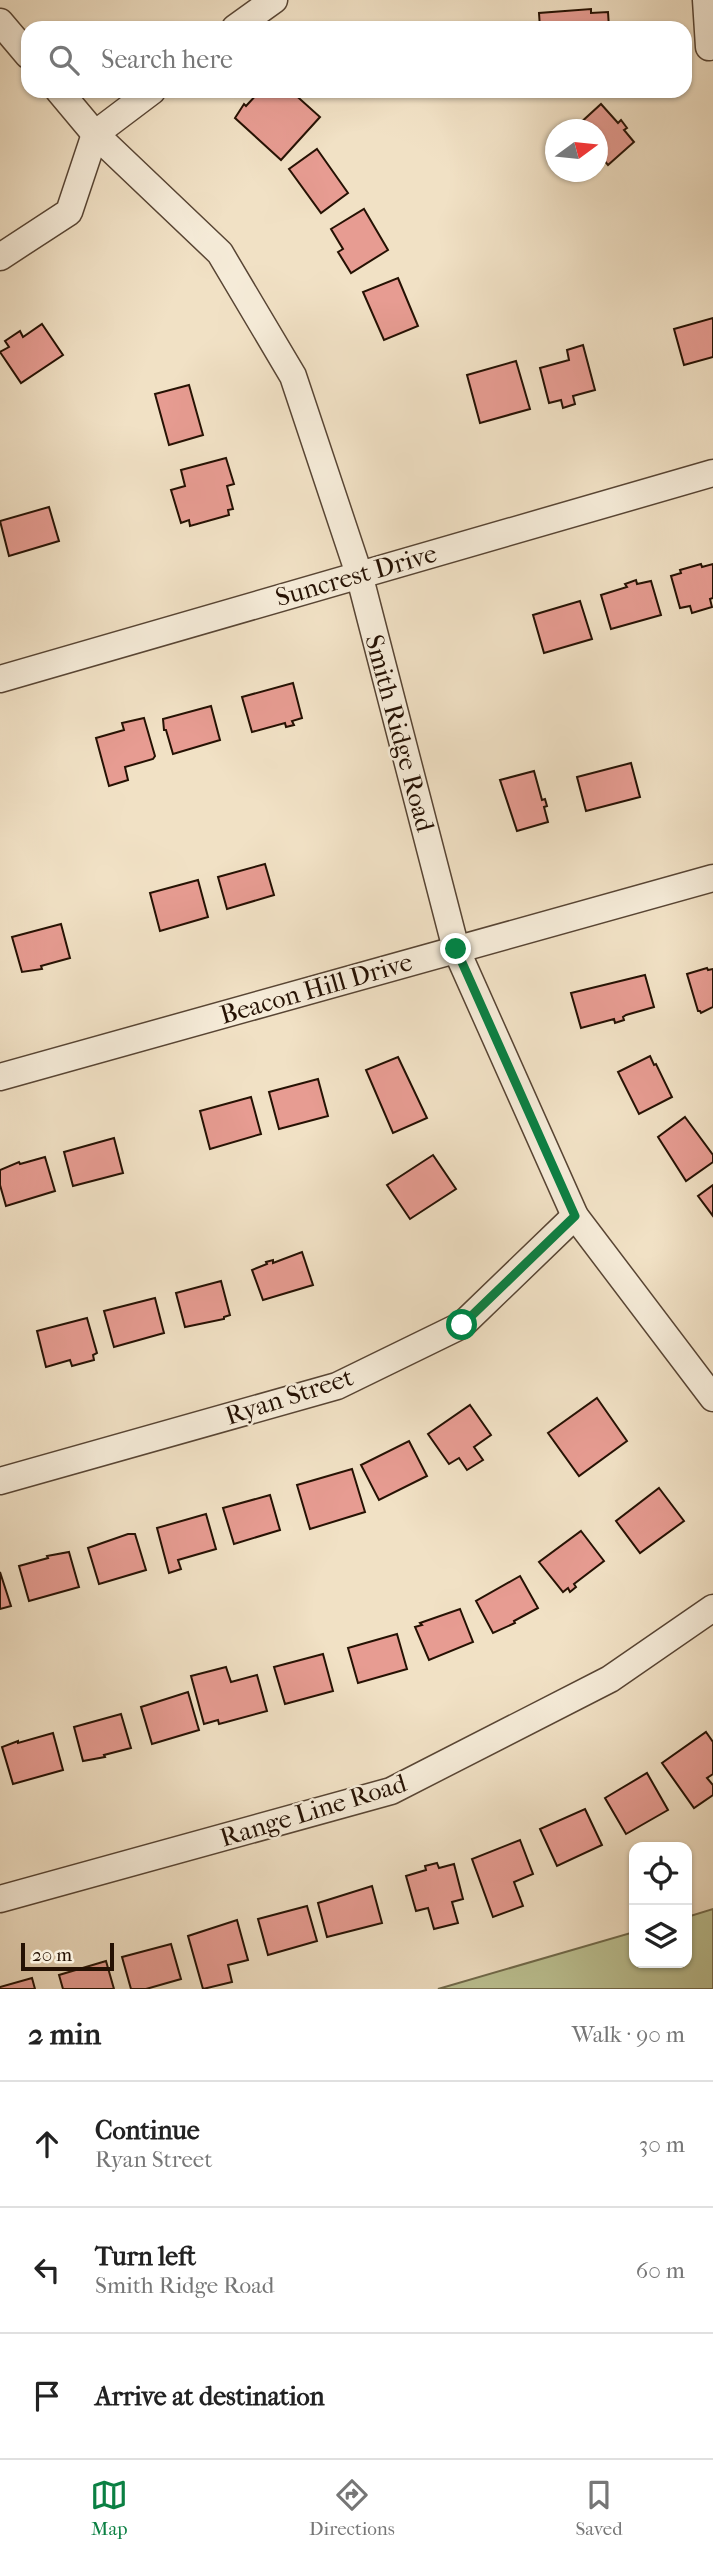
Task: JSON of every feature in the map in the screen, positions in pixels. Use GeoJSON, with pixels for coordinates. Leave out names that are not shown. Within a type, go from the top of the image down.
{"type":"FeatureCollection","features":[{"type":"Feature","properties":{"kind":"street"},"geometry":{"type":"LineString","coordinates":[[245,21],[274,0]]}},
{"type":"Feature","properties":{"kind":"street"},"geometry":{"type":"LineString","coordinates":[[706,0],[709,47]]}},
{"type":"Feature","properties":{"kind":"street"},"geometry":{"type":"LineString","coordinates":[[0,22],[21,47]]}},
{"type":"Feature","properties":{"kind":"street","name":"Smith Ridge Road"},"geometry":{"type":"LineString","coordinates":[[65,98],[95,134],[220,253],[293,376],[359,574],[456,949],[575,1216],[713,1398]]}},
{"type":"Feature","properties":{"kind":"street"},"geometry":{"type":"LineString","coordinates":[[0,257],[69,212],[95,134],[143,98]]}},
{"type":"Feature","properties":{"kind":"street","name":"Suncrest Drive"},"geometry":{"type":"LineString","coordinates":[[0,679],[713,473]]}},
{"type":"Feature","properties":{"kind":"street","name":"Beacon Hill Drive"},"geometry":{"type":"LineString","coordinates":[[0,1077],[713,878]]}},
{"type":"Feature","properties":{"kind":"street","name":"Ryan Street"},"geometry":{"type":"LineString","coordinates":[[0,1481],[337,1386],[462,1325],[575,1216]]}},
{"type":"Feature","properties":{"kind":"street","name":"Range Line Road"},"geometry":{"type":"LineString","coordinates":[[0,1899],[391,1791],[610,1679],[713,1608]]}},
{"type":"Feature","properties":{"kind":"green space"},"geometry":{"type":"Polygon","coordinates":[[[713,1909],[713,1989],[438,1989],[629,1933],[629,1968],[692,1968],[692,1915],[713,1909]]]}},
{"type":"Feature","properties":{"kind":"building"},"geometry":{"type":"Polygon","coordinates":[[[591,9],[591,13],[608,12],[609,21],[540,21],[539,13],[591,9]]]}},
{"type":"Feature","properties":{"kind":"building"},"geometry":{"type":"Polygon","coordinates":[[[253,98],[299,98],[320,117],[281,160],[235,118],[244,104],[246,106],[253,98]]]}},
{"type":"Feature","properties":{"kind":"building"},"geometry":{"type":"Polygon","coordinates":[[[601,104],[618,123],[621,120],[627,128],[624,130],[634,142],[608,165],[608,119],[585,119],[601,104]]]}},
{"type":"Feature","properties":{"kind":"building"},"geometry":{"type":"Polygon","coordinates":[[[317,149],[348,193],[321,213],[289,169],[317,149]]]}},
{"type":"Feature","properties":{"kind":"building"},"geometry":{"type":"Polygon","coordinates":[[[364,209],[388,250],[351,273],[338,252],[343,249],[331,229],[364,209]]]}},
{"type":"Feature","properties":{"kind":"building"},"geometry":{"type":"Polygon","coordinates":[[[398,278],[418,326],[384,340],[363,292],[398,278]]]}},
{"type":"Feature","properties":{"kind":"building"},"geometry":{"type":"Polygon","coordinates":[[[713,318],[713,357],[684,365],[674,329],[713,318]]]}},
{"type":"Feature","properties":{"kind":"building"},"geometry":{"type":"Polygon","coordinates":[[[42,324],[63,355],[21,383],[0,352],[9,347],[5,341],[20,331],[23,337],[42,324]]]}},
{"type":"Feature","properties":{"kind":"building"},"geometry":{"type":"Polygon","coordinates":[[[583,345],[595,390],[573,396],[575,404],[563,408],[561,400],[549,403],[540,368],[569,360],[567,350],[583,345]]]}},
{"type":"Feature","properties":{"kind":"building"},"geometry":{"type":"Polygon","coordinates":[[[516,361],[530,409],[480,423],[467,375],[516,361]]]}},
{"type":"Feature","properties":{"kind":"building"},"geometry":{"type":"Polygon","coordinates":[[[189,385],[203,435],[169,445],[155,394],[189,385]]]}},
{"type":"Feature","properties":{"kind":"building"},"geometry":{"type":"Polygon","coordinates":[[[226,458],[234,484],[227,486],[233,509],[228,510],[229,515],[190,526],[189,520],[181,523],[171,490],[185,486],[181,470],[226,458]]]}},
{"type":"Feature","properties":{"kind":"building"},"geometry":{"type":"Polygon","coordinates":[[[49,507],[59,541],[9,556],[0,521],[49,507]]]}},
{"type":"Feature","properties":{"kind":"building"},"geometry":{"type":"Polygon","coordinates":[[[701,564],[702,567],[713,564],[713,598],[710,599],[712,607],[692,613],[690,606],[680,608],[671,576],[681,573],[680,570],[701,564]]]}},
{"type":"Feature","properties":{"kind":"building"},"geometry":{"type":"Polygon","coordinates":[[[636,580],[637,584],[651,581],[661,615],[611,629],[601,595],[627,587],[625,584],[636,580]]]}},
{"type":"Feature","properties":{"kind":"building"},"geometry":{"type":"Polygon","coordinates":[[[580,601],[592,639],[544,653],[533,615],[580,601]]]}},
{"type":"Feature","properties":{"kind":"building"},"geometry":{"type":"Polygon","coordinates":[[[293,683],[302,718],[292,721],[294,725],[286,727],[285,723],[252,732],[242,697],[293,683]]]}},
{"type":"Feature","properties":{"kind":"building"},"geometry":{"type":"Polygon","coordinates":[[[211,706],[220,740],[173,754],[163,719],[211,706]]]}},
{"type":"Feature","properties":{"kind":"building"},"geometry":{"type":"Polygon","coordinates":[[[144,718],[155,756],[153,759],[125,767],[128,780],[109,786],[96,738],[124,730],[122,723],[144,718]]]}},
{"type":"Feature","properties":{"kind":"building"},"geometry":{"type":"Polygon","coordinates":[[[631,763],[640,797],[586,811],[577,777],[631,763]]]}},
{"type":"Feature","properties":{"kind":"building"},"geometry":{"type":"Polygon","coordinates":[[[534,771],[542,800],[545,799],[547,806],[544,807],[548,822],[517,831],[500,780],[534,771]]]}},
{"type":"Feature","properties":{"kind":"building"},"geometry":{"type":"Polygon","coordinates":[[[265,864],[274,895],[227,909],[218,877],[265,864]]]}},
{"type":"Feature","properties":{"kind":"building"},"geometry":{"type":"Polygon","coordinates":[[[198,880],[208,917],[160,931],[150,893],[198,880]]]}},
{"type":"Feature","properties":{"kind":"building"},"geometry":{"type":"Polygon","coordinates":[[[61,924],[70,958],[41,966],[42,969],[22,972],[12,937],[61,924]]]}},
{"type":"Feature","properties":{"kind":"building"},"geometry":{"type":"Polygon","coordinates":[[[707,968],[713,969],[713,1007],[701,1013],[698,1011],[687,974],[707,968]]]}},
{"type":"Feature","properties":{"kind":"building"},"geometry":{"type":"Polygon","coordinates":[[[645,975],[654,1007],[626,1015],[624,1020],[615,1023],[614,1019],[581,1028],[571,993],[645,975]]]}},
{"type":"Feature","properties":{"kind":"building"},"geometry":{"type":"Polygon","coordinates":[[[650,1056],[672,1097],[639,1114],[618,1072],[650,1056]]]}},
{"type":"Feature","properties":{"kind":"building"},"geometry":{"type":"Polygon","coordinates":[[[398,1057],[427,1118],[393,1133],[366,1070],[398,1057]]]}},
{"type":"Feature","properties":{"kind":"building"},"geometry":{"type":"Polygon","coordinates":[[[318,1079],[328,1116],[279,1129],[269,1092],[318,1079]]]}},
{"type":"Feature","properties":{"kind":"building"},"geometry":{"type":"Polygon","coordinates":[[[251,1097],[261,1134],[210,1149],[200,1111],[251,1097]]]}},
{"type":"Feature","properties":{"kind":"building"},"geometry":{"type":"Polygon","coordinates":[[[685,1117],[713,1155],[713,1162],[686,1181],[658,1137],[685,1117]]]}},
{"type":"Feature","properties":{"kind":"building"},"geometry":{"type":"Polygon","coordinates":[[[114,1138],[123,1173],[73,1186],[64,1152],[114,1138]]]}},
{"type":"Feature","properties":{"kind":"building"},"geometry":{"type":"Polygon","coordinates":[[[433,1155],[456,1189],[410,1219],[387,1185],[433,1155]]]}},
{"type":"Feature","properties":{"kind":"building"},"geometry":{"type":"Polygon","coordinates":[[[45,1157],[55,1191],[6,1206],[0,1185],[0,1170],[19,1162],[20,1164],[45,1157]]]}},
{"type":"Feature","properties":{"kind":"building"},"geometry":{"type":"Polygon","coordinates":[[[713,1185],[713,1216],[698,1196],[713,1185]]]}},
{"type":"Feature","properties":{"kind":"building"},"geometry":{"type":"Polygon","coordinates":[[[302,1252],[313,1285],[263,1300],[252,1270],[267,1264],[266,1262],[273,1260],[273,1263],[302,1252]]]}},
{"type":"Feature","properties":{"kind":"building"},"geometry":{"type":"Polygon","coordinates":[[[221,1281],[230,1315],[224,1319],[185,1327],[176,1293],[221,1281]]]}},
{"type":"Feature","properties":{"kind":"building"},"geometry":{"type":"Polygon","coordinates":[[[155,1298],[164,1333],[114,1347],[104,1311],[155,1298]]]}},
{"type":"Feature","properties":{"kind":"building"},"geometry":{"type":"Polygon","coordinates":[[[87,1318],[97,1353],[93,1355],[94,1360],[72,1366],[70,1360],[46,1367],[37,1331],[87,1318]]]}},
{"type":"Feature","properties":{"kind":"building"},"geometry":{"type":"Polygon","coordinates":[[[597,1398],[627,1441],[579,1476],[548,1433],[597,1398]]]}},
{"type":"Feature","properties":{"kind":"building"},"geometry":{"type":"Polygon","coordinates":[[[470,1405],[491,1435],[474,1447],[483,1460],[467,1470],[459,1458],[449,1464],[428,1434],[470,1405]]]}},
{"type":"Feature","properties":{"kind":"building"},"geometry":{"type":"Polygon","coordinates":[[[409,1441],[427,1476],[379,1500],[361,1465],[409,1441]]]}},
{"type":"Feature","properties":{"kind":"building"},"geometry":{"type":"Polygon","coordinates":[[[352,1469],[365,1512],[310,1529],[297,1485],[352,1469]]]}},
{"type":"Feature","properties":{"kind":"building"},"geometry":{"type":"Polygon","coordinates":[[[659,1488],[684,1521],[640,1553],[616,1521],[659,1488]]]}},
{"type":"Feature","properties":{"kind":"building"},"geometry":{"type":"Polygon","coordinates":[[[270,1495],[280,1530],[234,1544],[223,1508],[270,1495]]]}},
{"type":"Feature","properties":{"kind":"building"},"geometry":{"type":"Polygon","coordinates":[[[206,1514],[216,1549],[178,1560],[181,1569],[169,1573],[157,1528],[206,1514]]]}},
{"type":"Feature","properties":{"kind":"building"},"geometry":{"type":"Polygon","coordinates":[[[581,1531],[604,1561],[574,1584],[576,1587],[570,1592],[568,1588],[563,1592],[539,1562],[581,1531]]]}},
{"type":"Feature","properties":{"kind":"building"},"geometry":{"type":"Polygon","coordinates":[[[135,1534],[146,1570],[99,1584],[88,1548],[135,1534]]]}},
{"type":"Feature","properties":{"kind":"building"},"geometry":{"type":"Polygon","coordinates":[[[69,1552],[79,1587],[29,1601],[19,1566],[69,1552]]]}},
{"type":"Feature","properties":{"kind":"building"},"geometry":{"type":"Polygon","coordinates":[[[0,1572],[11,1606],[0,1609],[0,1572]]]}},
{"type":"Feature","properties":{"kind":"building"},"geometry":{"type":"Polygon","coordinates":[[[520,1576],[538,1608],[493,1633],[476,1601],[520,1576]]]}},
{"type":"Feature","properties":{"kind":"building"},"geometry":{"type":"Polygon","coordinates":[[[460,1609],[473,1642],[429,1660],[415,1627],[460,1609]]]}},
{"type":"Feature","properties":{"kind":"building"},"geometry":{"type":"Polygon","coordinates":[[[397,1634],[407,1669],[358,1683],[348,1648],[397,1634]]]}},
{"type":"Feature","properties":{"kind":"building"},"geometry":{"type":"Polygon","coordinates":[[[323,1654],[333,1691],[285,1704],[274,1667],[323,1654]]]}},
{"type":"Feature","properties":{"kind":"building"},"geometry":{"type":"Polygon","coordinates":[[[226,1667],[231,1682],[257,1675],[267,1711],[219,1724],[218,1720],[204,1724],[191,1676],[226,1667]]]}},
{"type":"Feature","properties":{"kind":"building"},"geometry":{"type":"Polygon","coordinates":[[[188,1692],[199,1730],[152,1744],[141,1707],[188,1692]]]}},
{"type":"Feature","properties":{"kind":"building"},"geometry":{"type":"Polygon","coordinates":[[[121,1714],[131,1748],[83,1761],[74,1727],[121,1714]]]}},
{"type":"Feature","properties":{"kind":"building"},"geometry":{"type":"Polygon","coordinates":[[[706,1732],[713,1742],[713,1774],[707,1778],[713,1785],[713,1795],[694,1808],[662,1763],[706,1732]]]}},
{"type":"Feature","properties":{"kind":"building"},"geometry":{"type":"Polygon","coordinates":[[[53,1733],[63,1770],[13,1784],[2,1747],[53,1733]]]}},
{"type":"Feature","properties":{"kind":"building"},"geometry":{"type":"Polygon","coordinates":[[[647,1773],[668,1810],[626,1834],[605,1798],[647,1773]]]}},
{"type":"Feature","properties":{"kind":"building"},"geometry":{"type":"Polygon","coordinates":[[[585,1809],[602,1845],[557,1866],[540,1829],[585,1809]]]}},
{"type":"Feature","properties":{"kind":"building"},"geometry":{"type":"Polygon","coordinates":[[[520,1840],[533,1874],[514,1882],[523,1906],[493,1917],[472,1859],[520,1840]]]}},
{"type":"Feature","properties":{"kind":"building"},"geometry":{"type":"Polygon","coordinates":[[[437,1863],[439,1868],[454,1864],[463,1899],[452,1902],[458,1923],[434,1929],[428,1908],[416,1911],[406,1876],[426,1870],[425,1866],[437,1863]]]}},
{"type":"Feature","properties":{"kind":"building"},"geometry":{"type":"Polygon","coordinates":[[[372,1886],[382,1923],[327,1937],[318,1903],[372,1886]]]}},
{"type":"Feature","properties":{"kind":"building"},"geometry":{"type":"Polygon","coordinates":[[[307,1906],[317,1941],[268,1955],[258,1919],[307,1906]]]}},
{"type":"Feature","properties":{"kind":"building"},"geometry":{"type":"Polygon","coordinates":[[[237,1920],[248,1960],[228,1965],[232,1982],[203,1989],[188,1936],[237,1920]]]}},
{"type":"Feature","properties":{"kind":"building"},"geometry":{"type":"Polygon","coordinates":[[[171,1944],[181,1979],[146,1989],[131,1989],[122,1957],[171,1944]]]}},
{"type":"Feature","properties":{"kind":"building"},"geometry":{"type":"Polygon","coordinates":[[[106,1961],[114,1989],[63,1989],[59,1975],[106,1961]]]}},
{"type":"Feature","properties":{"kind":"building"},"geometry":{"type":"Polygon","coordinates":[[[32,1978],[35,1989],[0,1989],[0,1987],[32,1978]]]}},
{"type":"Feature","properties":{"kind":"route"},"geometry":{"type":"LineString","coordinates":[[456,949],[575,1216],[462,1325]]}}]}
